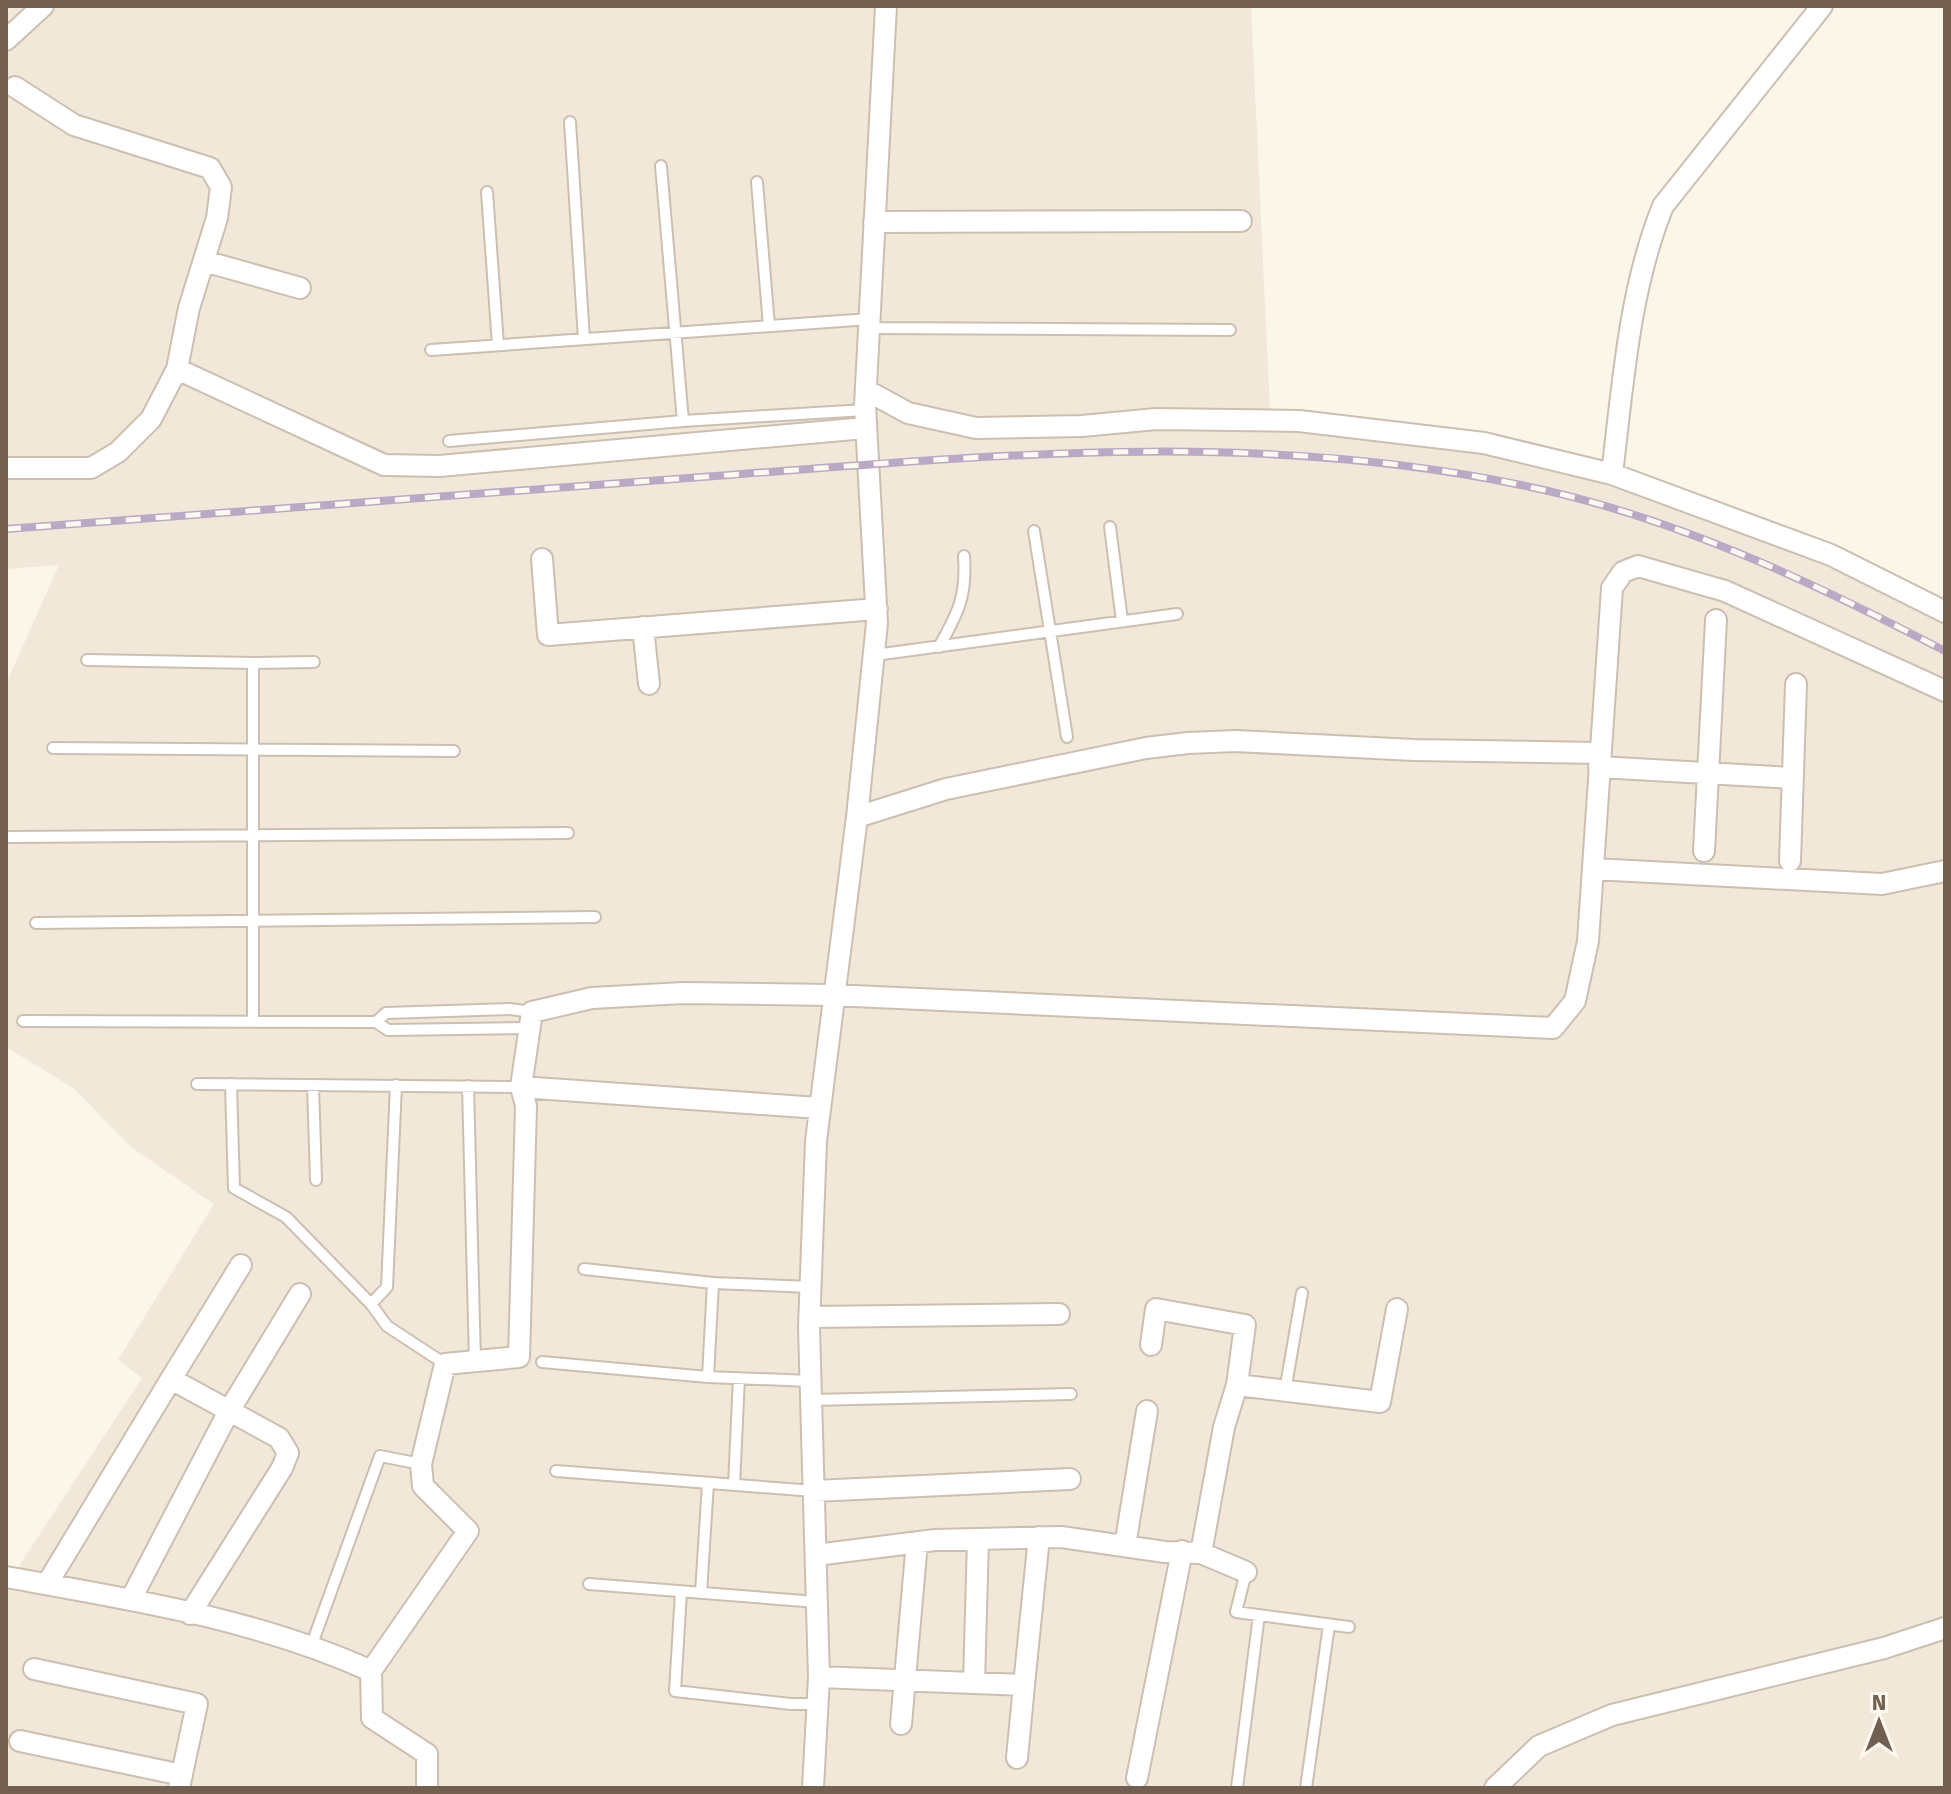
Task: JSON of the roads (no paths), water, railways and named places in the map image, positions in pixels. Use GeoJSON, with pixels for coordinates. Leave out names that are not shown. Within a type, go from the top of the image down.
{"type":"FeatureCollection","features":[{"type":"Feature","properties":{"kind":"street"},"geometry":{"type":"LineString","coordinates":[[813,1788],[819,1677],[811,1287],[819,1108],[875,655],[877,609],[865,409],[886,6]]}},
{"type":"Feature","properties":{"kind":"street"},"geometry":{"type":"LineString","coordinates":[[1612,474],[1629,336],[1650,239],[1663,206],[1822,6]]}},
{"type":"Feature","properties":{"kind":"street"},"geometry":{"type":"LineString","coordinates":[[6,40],[35,9]]}},
{"type":"Feature","properties":{"kind":"street"},"geometry":{"type":"LineString","coordinates":[[6,468],[91,468],[118,452],[151,419],[177,369],[189,308],[217,218],[221,187],[210,168],[74,125],[15,87]]}},
{"type":"Feature","properties":{"kind":"street"},"geometry":{"type":"LineString","coordinates":[[874,222],[1241,221]]}},
{"type":"Feature","properties":{"kind":"street"},"geometry":{"type":"LineString","coordinates":[[204,261],[300,288]]}},
{"type":"Feature","properties":{"kind":"street"},"geometry":{"type":"LineString","coordinates":[[177,369],[384,465],[439,466],[865,409],[908,413],[976,428],[1082,426],[1156,419],[1299,421],[1484,443],[1612,474],[1831,555],[1945,612]]}},
{"type":"Feature","properties":{"kind":"street"},"geometry":{"type":"LineString","coordinates":[[542,559],[548,635],[877,609]]}},
{"type":"Feature","properties":{"kind":"street"},"geometry":{"type":"LineString","coordinates":[[427,1788],[427,1754],[372,1718],[371,1671],[468,1531],[423,1486],[421,1464],[445,1364],[519,1357],[526,1106],[521,1087],[524,1047],[532,1020],[592,998],[683,993],[832,995],[1553,1028],[1575,1001],[1588,941],[1612,588],[1623,572],[1638,566],[1725,591],[1945,691]]}},
{"type":"Feature","properties":{"kind":"street"},"geometry":{"type":"LineString","coordinates":[[1704,851],[1716,620]]}},
{"type":"Feature","properties":{"kind":"street"},"geometry":{"type":"LineString","coordinates":[[643,627],[649,684]]}},
{"type":"Feature","properties":{"kind":"street"},"geometry":{"type":"LineString","coordinates":[[1790,861],[1796,684]]}},
{"type":"Feature","properties":{"kind":"street"},"geometry":{"type":"LineString","coordinates":[[857,817],[946,789],[1131,751],[1188,743],[1235,741],[1599,760],[1708,773],[1793,778]]}},
{"type":"Feature","properties":{"kind":"street"},"geometry":{"type":"LineString","coordinates":[[1593,869],[1882,884],[1945,871]]}},
{"type":"Feature","properties":{"kind":"street"},"geometry":{"type":"LineString","coordinates":[[521,1087],[819,1108]]}},
{"type":"Feature","properties":{"kind":"street"},"geometry":{"type":"LineString","coordinates":[[47,1584],[241,1265]]}},
{"type":"Feature","properties":{"kind":"street"},"geometry":{"type":"LineString","coordinates":[[131,1599],[229,1411],[300,1294]]}},
{"type":"Feature","properties":{"kind":"street"},"geometry":{"type":"LineString","coordinates":[[1137,1778],[1192,1552],[1237,1385],[1245,1325],[1156,1309],[1151,1345]]}},
{"type":"Feature","properties":{"kind":"street"},"geometry":{"type":"LineString","coordinates":[[1237,1385],[1380,1402],[1397,1309]]}},
{"type":"Feature","properties":{"kind":"street"},"geometry":{"type":"LineString","coordinates":[[810,1317],[1059,1314]]}},
{"type":"Feature","properties":{"kind":"street"},"geometry":{"type":"LineString","coordinates":[[171,1379],[279,1438],[288,1453],[282,1468],[190,1614]]}},
{"type":"Feature","properties":{"kind":"street"},"geometry":{"type":"LineString","coordinates":[[1125,1546],[1147,1411]]}},
{"type":"Feature","properties":{"kind":"street"},"geometry":{"type":"LineString","coordinates":[[814,1491],[1070,1479]]}},
{"type":"Feature","properties":{"kind":"street"},"geometry":{"type":"LineString","coordinates":[[1017,1758],[1039,1537]]}},
{"type":"Feature","properties":{"kind":"street"},"geometry":{"type":"LineString","coordinates":[[816,1555],[917,1542],[1061,1537],[1192,1552],[1246,1572]]}},
{"type":"Feature","properties":{"kind":"street"},"geometry":{"type":"LineString","coordinates":[[974,1683],[978,1539]]}},
{"type":"Feature","properties":{"kind":"street"},"geometry":{"type":"LineString","coordinates":[[901,1724],[917,1542]]}},
{"type":"Feature","properties":{"kind":"street"},"geometry":{"type":"LineString","coordinates":[[6,1577],[131,1599],[312,1644],[371,1671]]}},
{"type":"Feature","properties":{"kind":"street"},"geometry":{"type":"LineString","coordinates":[[1495,1788],[1539,1746],[1612,1715],[1884,1648],[1945,1628]]}},
{"type":"Feature","properties":{"kind":"street"},"geometry":{"type":"LineString","coordinates":[[20,1741],[180,1781],[197,1704],[34,1669]]}},
{"type":"Feature","properties":{"kind":"street"},"geometry":{"type":"LineString","coordinates":[[819,1677],[1024,1685]]}},
{"type":"Feature","properties":{"kind":"lane"},"geometry":{"type":"LineString","coordinates":[[570,122],[584,339]]}},
{"type":"Feature","properties":{"kind":"lane"},"geometry":{"type":"LineString","coordinates":[[661,166],[683,421]]}},
{"type":"Feature","properties":{"kind":"lane"},"geometry":{"type":"LineString","coordinates":[[757,182],[769,326]]}},
{"type":"Feature","properties":{"kind":"lane"},"geometry":{"type":"LineString","coordinates":[[487,192],[498,345]]}},
{"type":"Feature","properties":{"kind":"lane"},"geometry":{"type":"LineString","coordinates":[[431,350],[769,326],[870,324],[1230,330]]}},
{"type":"Feature","properties":{"kind":"lane"},"geometry":{"type":"LineString","coordinates":[[449,441],[865,409]]}},
{"type":"Feature","properties":{"kind":"lane"},"geometry":{"type":"LineString","coordinates":[[1110,527],[1122,621]]}},
{"type":"Feature","properties":{"kind":"lane"},"geometry":{"type":"LineString","coordinates":[[1034,531],[1067,737]]}},
{"type":"Feature","properties":{"kind":"lane"},"geometry":{"type":"LineString","coordinates":[[939,647],[961,608],[966,579],[964,556]]}},
{"type":"Feature","properties":{"kind":"lane"},"geometry":{"type":"LineString","coordinates":[[875,655],[1177,614]]}},
{"type":"Feature","properties":{"kind":"lane"},"geometry":{"type":"LineString","coordinates":[[87,660],[314,662]]}},
{"type":"Feature","properties":{"kind":"lane"},"geometry":{"type":"LineString","coordinates":[[253,663],[253,1021]]}},
{"type":"Feature","properties":{"kind":"lane"},"geometry":{"type":"LineString","coordinates":[[53,748],[454,751]]}},
{"type":"Feature","properties":{"kind":"lane"},"geometry":{"type":"LineString","coordinates":[[9,837],[568,833]]}},
{"type":"Feature","properties":{"kind":"lane"},"geometry":{"type":"LineString","coordinates":[[36,923],[595,917]]}},
{"type":"Feature","properties":{"kind":"lane"},"geometry":{"type":"LineString","coordinates":[[376,1022],[386,1013],[510,1009],[532,1020]]}},
{"type":"Feature","properties":{"kind":"lane"},"geometry":{"type":"LineString","coordinates":[[23,1021],[376,1022],[388,1030],[532,1020]]}},
{"type":"Feature","properties":{"kind":"lane"},"geometry":{"type":"LineString","coordinates":[[197,1084],[521,1087]]}},
{"type":"Feature","properties":{"kind":"lane"},"geometry":{"type":"LineString","coordinates":[[231,1084],[234,1188],[286,1217],[371,1304],[387,1326],[445,1364]]}},
{"type":"Feature","properties":{"kind":"lane"},"geometry":{"type":"LineString","coordinates":[[313,1085],[316,1180]]}},
{"type":"Feature","properties":{"kind":"lane"},"geometry":{"type":"LineString","coordinates":[[371,1304],[387,1287],[396,1085]]}},
{"type":"Feature","properties":{"kind":"lane"},"geometry":{"type":"LineString","coordinates":[[468,1086],[475,1362]]}},
{"type":"Feature","properties":{"kind":"lane"},"geometry":{"type":"LineString","coordinates":[[584,1269],[713,1283],[811,1287]]}},
{"type":"Feature","properties":{"kind":"lane"},"geometry":{"type":"LineString","coordinates":[[708,1377],[713,1283]]}},
{"type":"Feature","properties":{"kind":"lane"},"geometry":{"type":"LineString","coordinates":[[1285,1391],[1302,1293]]}},
{"type":"Feature","properties":{"kind":"lane"},"geometry":{"type":"LineString","coordinates":[[542,1362],[739,1378],[811,1390],[1071,1394]]}},
{"type":"Feature","properties":{"kind":"lane"},"geometry":{"type":"LineString","coordinates":[[734,1485],[739,1378]]}},
{"type":"Feature","properties":{"kind":"lane"},"geometry":{"type":"LineString","coordinates":[[312,1644],[380,1456],[421,1464]]}},
{"type":"Feature","properties":{"kind":"lane"},"geometry":{"type":"LineString","coordinates":[[556,1471],[814,1491]]}},
{"type":"Feature","properties":{"kind":"lane"},"geometry":{"type":"LineString","coordinates":[[701,1593],[708,1483]]}},
{"type":"Feature","properties":{"kind":"lane"},"geometry":{"type":"LineString","coordinates":[[1246,1572],[1236,1612],[1349,1627]]}},
{"type":"Feature","properties":{"kind":"lane"},"geometry":{"type":"LineString","coordinates":[[589,1584],[817,1602]]}},
{"type":"Feature","properties":{"kind":"lane"},"geometry":{"type":"LineString","coordinates":[[681,1592],[675,1691],[791,1704],[818,1704]]}},
{"type":"Feature","properties":{"kind":"lane"},"geometry":{"type":"LineString","coordinates":[[1237,1788],[1259,1615]]}},
{"type":"Feature","properties":{"kind":"lane"},"geometry":{"type":"LineString","coordinates":[[1306,1788],[1329,1625]]}},
{"type":"Feature","properties":{"kind":"railway"},"geometry":{"type":"LineString","coordinates":[[6,529],[928,460],[1126,452],[1225,452],[1324,457],[1423,468],[1521,485],[1632,514],[1686,532],[1791,575],[1945,651]]}}]}
